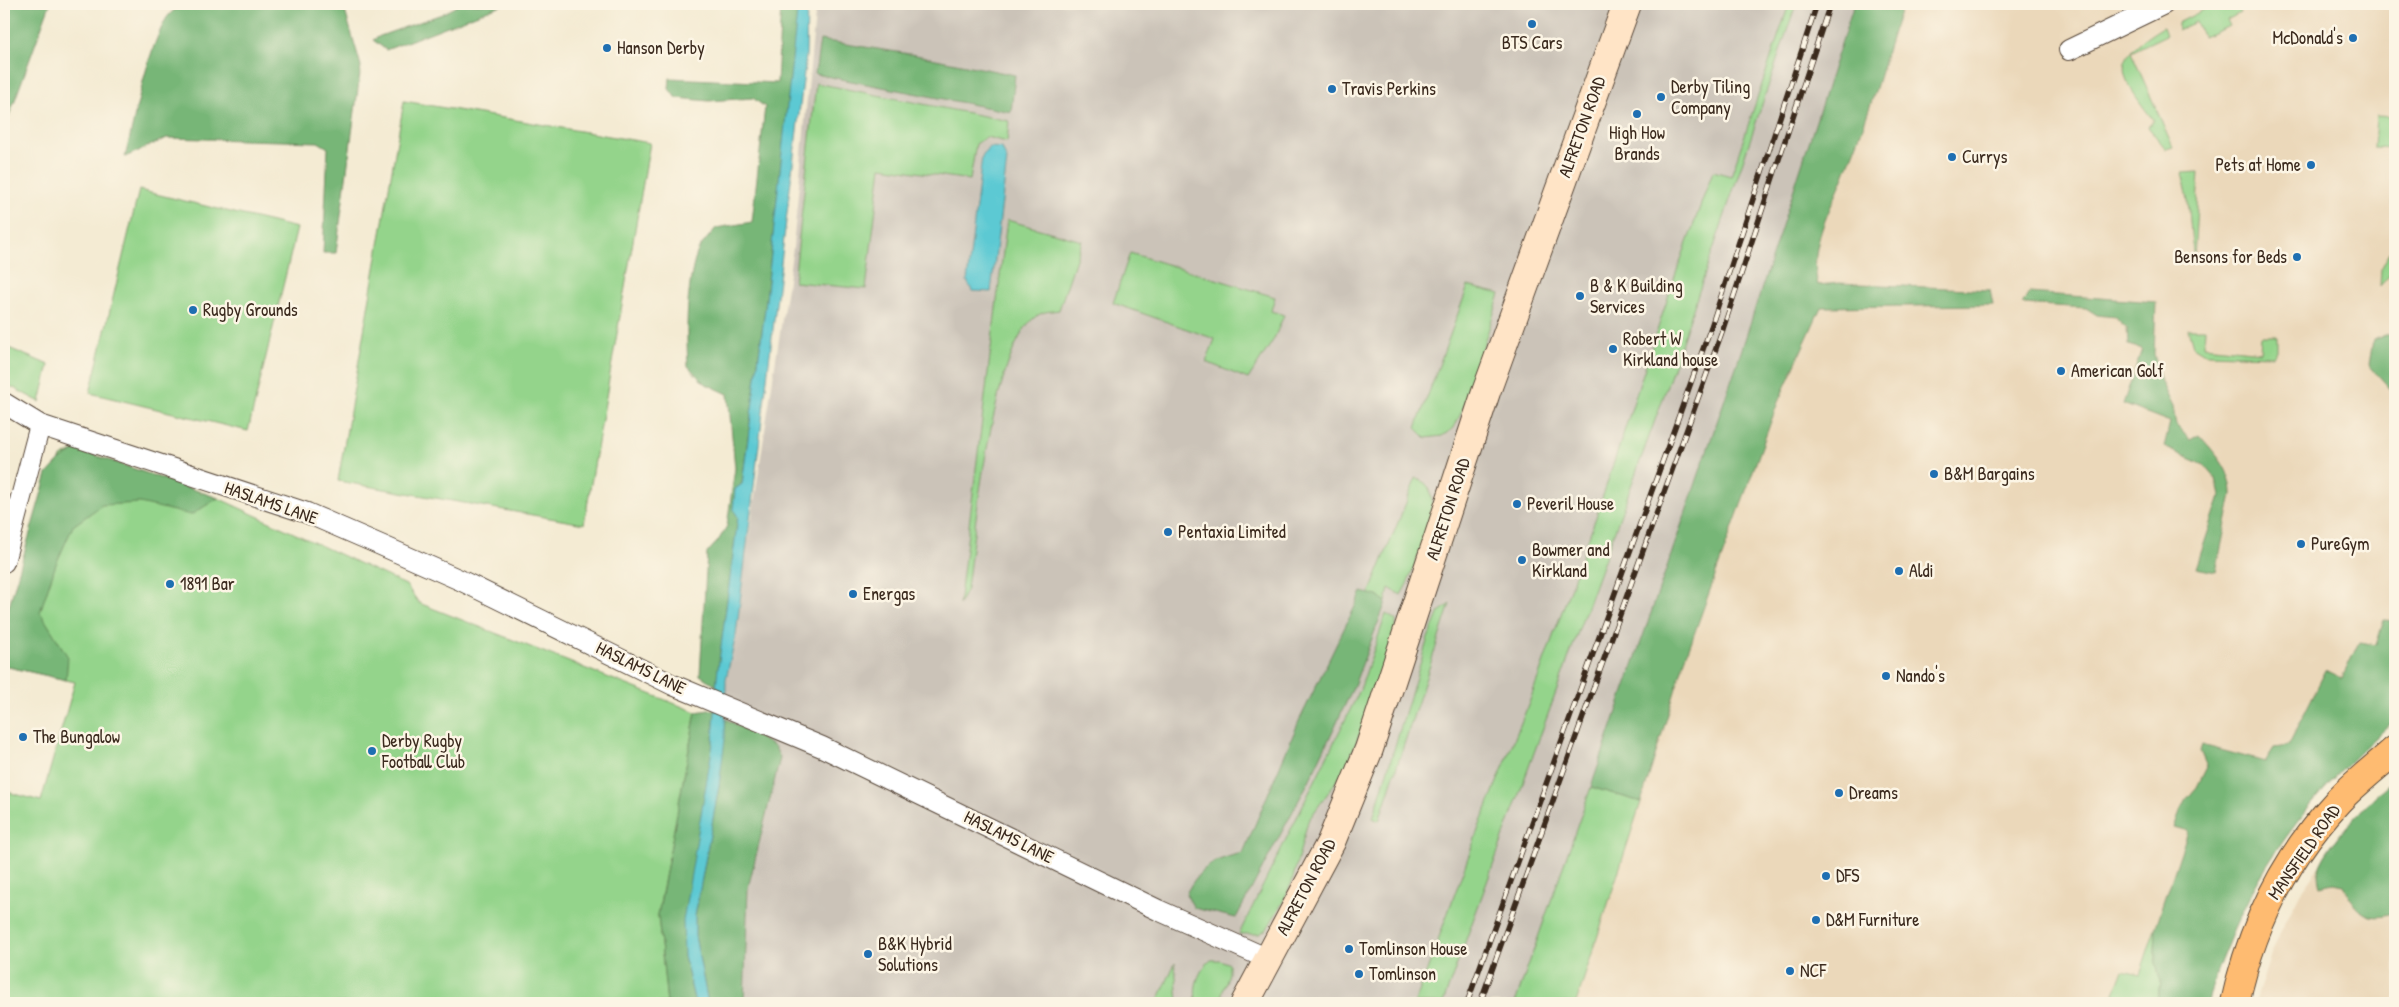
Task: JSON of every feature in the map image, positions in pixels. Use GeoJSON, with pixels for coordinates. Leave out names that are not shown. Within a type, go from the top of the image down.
{"type":"FeatureCollection","features":[{"type":"Feature","properties":{"kind":"main road","name":"MANSFIELD ROAD"},"geometry":{"type":"LineString","coordinates":[[2235,1003],[2249,948],[2271,896],[2286,871],[2338,800],[2395,750]]}},
{"type":"Feature","properties":{"kind":"street","name":"ALFRETON ROAD"},"geometry":{"type":"LineString","coordinates":[[1245,1003],[1331,842],[1369,749],[1486,392],[1627,4]]}},
{"type":"Feature","properties":{"kind":"street"},"geometry":{"type":"LineString","coordinates":[[2069,50],[2164,4]]}},
{"type":"Feature","properties":{"kind":"street","name":"HASLAMS LANE"},"geometry":{"type":"LineString","coordinates":[[4,403],[40,425],[307,513],[460,580],[673,685],[822,747],[1158,910],[1268,959]]}},
{"type":"Feature","properties":{"kind":"street"},"geometry":{"type":"LineString","coordinates":[[4,562],[40,425]]}},
{"type":"Feature","properties":{"kind":"shaded area"},"geometry":{"type":"Polygon","coordinates":[[[816,4],[1854,4],[1739,358],[1591,787],[1527,1003],[677,1003],[793,248],[816,4]]]}},
{"type":"Feature","properties":{"kind":"shaded area"},"geometry":{"type":"Polygon","coordinates":[[[1854,4],[2395,4],[2395,718],[2369,734],[2301,805],[2236,906],[2206,1003],[1527,1003],[1591,787],[1854,4]]]}},
{"type":"Feature","properties":{"kind":"shaded area"},"geometry":{"type":"Polygon","coordinates":[[[2324,859],[2395,903],[2395,1003],[2255,1003],[2274,945],[2300,893],[2324,859]]]}},
{"type":"Feature","properties":{"kind":"green space"},"geometry":{"type":"Polygon","coordinates":[[[4,4],[50,4],[4,130],[4,4]]]}},
{"type":"Feature","properties":{"kind":"green space"},"geometry":{"type":"Polygon","coordinates":[[[187,4],[343,4],[361,66],[336,253],[323,253],[328,148],[318,142],[167,138],[125,157],[152,51],[166,19],[178,8],[187,4]]]}},
{"type":"Feature","properties":{"kind":"green space"},"geometry":{"type":"Polygon","coordinates":[[[460,4],[504,4],[386,50],[373,40],[442,14],[460,4]]]}},
{"type":"Feature","properties":{"kind":"green space"},"geometry":{"type":"Polygon","coordinates":[[[781,4],[798,4],[798,9],[765,309],[742,484],[735,489],[733,508],[738,517],[716,686],[700,675],[707,553],[718,541],[727,526],[735,468],[728,394],[704,383],[688,366],[687,324],[689,294],[693,266],[698,250],[716,228],[752,222],[765,107],[753,98],[709,101],[677,98],[669,89],[670,78],[777,83],[781,4]]]}},
{"type":"Feature","properties":{"kind":"green space"},"geometry":{"type":"Polygon","coordinates":[[[1789,4],[1796,4],[1662,401],[1443,1003],[1415,1003],[1481,822],[1529,703],[1596,517],[1675,276],[1713,171],[1731,176],[1789,4]]]}},
{"type":"Feature","properties":{"kind":"green space"},"geometry":{"type":"Polygon","coordinates":[[[1854,4],[1903,4],[1862,128],[1822,229],[1816,257],[1818,285],[1839,283],[1990,290],[1993,305],[1821,307],[1778,402],[1684,662],[1641,802],[1591,787],[1739,358],[1854,4]]]}},
{"type":"Feature","properties":{"kind":"green space"},"geometry":{"type":"Polygon","coordinates":[[[2215,4],[2237,6],[2240,13],[2227,20],[2230,26],[2203,37],[2196,22],[2178,30],[2178,23],[2215,4]]]}},
{"type":"Feature","properties":{"kind":"green space"},"geometry":{"type":"Polygon","coordinates":[[[2163,27],[2166,35],[2131,52],[2145,39],[2163,27]]]}},
{"type":"Feature","properties":{"kind":"green space"},"geometry":{"type":"Polygon","coordinates":[[[820,40],[916,55],[1015,75],[1011,112],[815,74],[820,40]]]}},
{"type":"Feature","properties":{"kind":"green space"},"geometry":{"type":"Polygon","coordinates":[[[2131,52],[2173,147],[2166,149],[2148,127],[2153,120],[2127,80],[2124,69],[2126,60],[2131,52]]]}},
{"type":"Feature","properties":{"kind":"green space"},"geometry":{"type":"Polygon","coordinates":[[[816,83],[1009,121],[1007,142],[986,137],[976,144],[970,180],[881,167],[866,289],[794,282],[816,83]]]}},
{"type":"Feature","properties":{"kind":"green space"},"geometry":{"type":"Polygon","coordinates":[[[404,101],[650,143],[584,524],[338,481],[404,101]]]}},
{"type":"Feature","properties":{"kind":"green space"},"geometry":{"type":"Polygon","coordinates":[[[2376,116],[2395,117],[2395,148],[2374,147],[2376,116]]]}},
{"type":"Feature","properties":{"kind":"green space"},"geometry":{"type":"Polygon","coordinates":[[[2395,166],[2395,269],[2380,286],[2381,269],[2391,250],[2395,166]]]}},
{"type":"Feature","properties":{"kind":"green space"},"geometry":{"type":"Polygon","coordinates":[[[2199,172],[2194,258],[2187,194],[2182,173],[2199,172]]]}},
{"type":"Feature","properties":{"kind":"green space","name":"Rugby Grounds"},"geometry":{"type":"Polygon","coordinates":[[[139,190],[297,228],[248,431],[90,393],[139,190]]]}},
{"type":"Feature","properties":{"kind":"green space"},"geometry":{"type":"Polygon","coordinates":[[[1007,220],[1082,241],[1059,310],[1040,314],[1024,330],[1010,359],[998,397],[989,441],[967,589],[959,605],[1007,220]]]}},
{"type":"Feature","properties":{"kind":"green space"},"geometry":{"type":"Polygon","coordinates":[[[1130,253],[1275,297],[1271,311],[1284,315],[1274,339],[1248,379],[1206,362],[1215,339],[1113,303],[1130,253]]]}},
{"type":"Feature","properties":{"kind":"green space"},"geometry":{"type":"Polygon","coordinates":[[[1468,286],[1500,294],[1464,407],[1454,428],[1442,436],[1426,438],[1416,428],[1468,286]]]}},
{"type":"Feature","properties":{"kind":"green space"},"geometry":{"type":"Polygon","coordinates":[[[2029,293],[2156,302],[2154,354],[2161,382],[2173,407],[2176,425],[2190,440],[2199,435],[2226,469],[2231,485],[2232,494],[2216,572],[2196,568],[2220,496],[2216,479],[2207,468],[2198,462],[2164,447],[2170,422],[2123,404],[2142,349],[2128,345],[2127,328],[2115,317],[2097,315],[2086,308],[2022,304],[2029,293]]]}},
{"type":"Feature","properties":{"kind":"green space"},"geometry":{"type":"Polygon","coordinates":[[[2188,329],[2205,329],[2204,346],[2260,352],[2261,336],[2277,336],[2277,351],[2273,356],[2206,354],[2193,346],[2188,329]]]}},
{"type":"Feature","properties":{"kind":"green space"},"geometry":{"type":"Polygon","coordinates":[[[2388,334],[2392,335],[2395,350],[2395,394],[2369,365],[2373,340],[2388,334]]]}},
{"type":"Feature","properties":{"kind":"green space"},"geometry":{"type":"Polygon","coordinates":[[[4,346],[49,365],[40,402],[4,383],[4,346]]]}},
{"type":"Feature","properties":{"kind":"green space","name":"Derby Rugby Football Club"},"geometry":{"type":"Polygon","coordinates":[[[77,449],[218,498],[406,585],[419,603],[696,712],[658,915],[667,1003],[4,1003],[4,791],[41,801],[75,682],[4,666],[4,657],[61,457],[77,449]]]}},
{"type":"Feature","properties":{"kind":"green space"},"geometry":{"type":"Polygon","coordinates":[[[77,449],[218,498],[191,515],[140,503],[102,505],[73,526],[56,564],[40,612],[68,657],[66,680],[4,666],[4,623],[47,474],[60,460],[77,449]]]}},
{"type":"Feature","properties":{"kind":"green space"},"geometry":{"type":"Polygon","coordinates":[[[1416,478],[1426,484],[1431,493],[1430,518],[1407,584],[1401,595],[1389,588],[1386,602],[1378,596],[1369,594],[1416,478]]]}},
{"type":"Feature","properties":{"kind":"green space"},"geometry":{"type":"Polygon","coordinates":[[[1362,592],[1378,596],[1386,602],[1353,688],[1309,781],[1236,918],[1194,908],[1186,894],[1197,877],[1216,861],[1243,853],[1299,721],[1362,592]]]}},
{"type":"Feature","properties":{"kind":"green space"},"geometry":{"type":"Polygon","coordinates":[[[1450,604],[1379,821],[1373,818],[1428,638],[1439,612],[1450,604]]]}},
{"type":"Feature","properties":{"kind":"green space"},"geometry":{"type":"Polygon","coordinates":[[[1386,614],[1396,620],[1396,641],[1347,766],[1308,821],[1292,882],[1267,929],[1259,934],[1239,934],[1360,690],[1386,614]]]}},
{"type":"Feature","properties":{"kind":"green space"},"geometry":{"type":"Polygon","coordinates":[[[2384,620],[2395,621],[2395,719],[2319,795],[2277,851],[2258,880],[2242,912],[2219,967],[2208,1003],[2158,1003],[2160,980],[2155,958],[2156,926],[2188,831],[2174,827],[2185,801],[2197,787],[2207,767],[2200,751],[2202,745],[2265,762],[2274,748],[2288,746],[2326,670],[2342,678],[2359,642],[2376,645],[2384,620]]]}},
{"type":"Feature","properties":{"kind":"green space"},"geometry":{"type":"Polygon","coordinates":[[[715,709],[713,743],[684,956],[695,1003],[667,1003],[658,915],[696,712],[715,709]]]}},
{"type":"Feature","properties":{"kind":"green space"},"geometry":{"type":"Polygon","coordinates":[[[726,719],[775,747],[780,758],[748,888],[744,1003],[708,1003],[695,936],[695,916],[719,786],[726,719]]]}},
{"type":"Feature","properties":{"kind":"green space"},"geometry":{"type":"Polygon","coordinates":[[[2395,778],[2395,913],[2385,916],[2369,916],[2358,908],[2343,885],[2333,883],[2320,886],[2318,874],[2321,863],[2338,837],[2375,796],[2395,778]]]}},
{"type":"Feature","properties":{"kind":"green space"},"geometry":{"type":"Polygon","coordinates":[[[1591,787],[1641,802],[1576,1003],[1515,1003],[1591,787]]]}},
{"type":"Feature","properties":{"kind":"green space"},"geometry":{"type":"Polygon","coordinates":[[[2156,926],[2155,958],[2160,980],[2158,1003],[2143,1003],[2113,996],[2123,970],[2140,974],[2156,926]]]}},
{"type":"Feature","properties":{"kind":"green space"},"geometry":{"type":"Polygon","coordinates":[[[1211,960],[1220,960],[1229,964],[1229,973],[1219,1003],[1197,1003],[1196,985],[1203,969],[1211,960]]]}},
{"type":"Feature","properties":{"kind":"green space"},"geometry":{"type":"Polygon","coordinates":[[[1175,963],[1178,1003],[1157,1003],[1175,963]]]}},
{"type":"Feature","properties":{"kind":"water"},"geometry":{"type":"Polygon","coordinates":[[[798,4],[807,4],[806,56],[736,635],[726,679],[725,739],[719,786],[695,916],[695,936],[708,1003],[695,1003],[684,956],[683,921],[713,743],[717,676],[738,517],[733,509],[735,489],[742,484],[765,309],[798,4]]]}},
{"type":"Feature","properties":{"kind":"water"},"geometry":{"type":"Polygon","coordinates":[[[989,147],[1002,148],[1007,160],[991,292],[972,291],[967,281],[982,157],[989,147]]]}},
{"type":"Feature","properties":{"kind":"railway"},"geometry":{"type":"LineString","coordinates":[[1467,1003],[1711,327],[1817,4]]}},
{"type":"Feature","properties":{"kind":"railway"},"geometry":{"type":"LineString","coordinates":[[1480,1003],[1723,329],[1830,4]]}},
{"type":"Feature","properties":{"kind":"place","name":"BTS Cars"},"geometry":{"type":"Point","coordinates":[1532,24]}},
{"type":"Feature","properties":{"kind":"place","name":"McDonald's"},"geometry":{"type":"Point","coordinates":[2353,38]}},
{"type":"Feature","properties":{"kind":"place","name":"Hanson Derby"},"geometry":{"type":"Point","coordinates":[607,48]}},
{"type":"Feature","properties":{"kind":"place","name":"Travis Perkins"},"geometry":{"type":"Point","coordinates":[1332,89]}},
{"type":"Feature","properties":{"kind":"place","name":"Derby Tiling Company"},"geometry":{"type":"Point","coordinates":[1661,97]}},
{"type":"Feature","properties":{"kind":"place","name":"High How Brands"},"geometry":{"type":"Point","coordinates":[1637,114]}},
{"type":"Feature","properties":{"kind":"place","name":"Currys"},"geometry":{"type":"Point","coordinates":[1952,157]}},
{"type":"Feature","properties":{"kind":"place","name":"Pets at Home"},"geometry":{"type":"Point","coordinates":[2311,165]}},
{"type":"Feature","properties":{"kind":"place","name":"Bensons for Beds"},"geometry":{"type":"Point","coordinates":[2297,257]}},
{"type":"Feature","properties":{"kind":"place","name":"B & K Building Services"},"geometry":{"type":"Point","coordinates":[1580,296]}},
{"type":"Feature","properties":{"kind":"place","name":"Rugby Grounds"},"geometry":{"type":"Point","coordinates":[193,310]}},
{"type":"Feature","properties":{"kind":"place","name":"Robert W Kirkland house"},"geometry":{"type":"Point","coordinates":[1613,349]}},
{"type":"Feature","properties":{"kind":"place","name":"American Golf"},"geometry":{"type":"Point","coordinates":[2061,371]}},
{"type":"Feature","properties":{"kind":"place","name":"B&M Bargains"},"geometry":{"type":"Point","coordinates":[1934,474]}},
{"type":"Feature","properties":{"kind":"place","name":"Peveril House"},"geometry":{"type":"Point","coordinates":[1517,504]}},
{"type":"Feature","properties":{"kind":"place","name":"Pentaxia Limited"},"geometry":{"type":"Point","coordinates":[1168,532]}},
{"type":"Feature","properties":{"kind":"place","name":"PureGym"},"geometry":{"type":"Point","coordinates":[2301,544]}},
{"type":"Feature","properties":{"kind":"place","name":"Bowmer and Kirkland"},"geometry":{"type":"Point","coordinates":[1522,560]}},
{"type":"Feature","properties":{"kind":"place","name":"Aldi"},"geometry":{"type":"Point","coordinates":[1899,571]}},
{"type":"Feature","properties":{"kind":"place","name":"1891 Bar"},"geometry":{"type":"Point","coordinates":[170,584]}},
{"type":"Feature","properties":{"kind":"place","name":"Energas"},"geometry":{"type":"Point","coordinates":[853,594]}},
{"type":"Feature","properties":{"kind":"place","name":"Nando's"},"geometry":{"type":"Point","coordinates":[1886,676]}},
{"type":"Feature","properties":{"kind":"place","name":"The Bungalow"},"geometry":{"type":"Point","coordinates":[23,737]}},
{"type":"Feature","properties":{"kind":"place","name":"Derby Rugby Football Club"},"geometry":{"type":"Point","coordinates":[372,751]}},
{"type":"Feature","properties":{"kind":"place","name":"Dreams"},"geometry":{"type":"Point","coordinates":[1839,793]}},
{"type":"Feature","properties":{"kind":"place","name":"DFS"},"geometry":{"type":"Point","coordinates":[1826,876]}},
{"type":"Feature","properties":{"kind":"place","name":"D&M Furniture"},"geometry":{"type":"Point","coordinates":[1816,920]}},
{"type":"Feature","properties":{"kind":"place","name":"Tomlinson House"},"geometry":{"type":"Point","coordinates":[1349,949]}},
{"type":"Feature","properties":{"kind":"place","name":"B&K Hybrid Solutions"},"geometry":{"type":"Point","coordinates":[868,954]}},
{"type":"Feature","properties":{"kind":"place","name":"NCF"},"geometry":{"type":"Point","coordinates":[1790,971]}},
{"type":"Feature","properties":{"kind":"place","name":"Tomlinson"},"geometry":{"type":"Point","coordinates":[1359,974]}}]}
